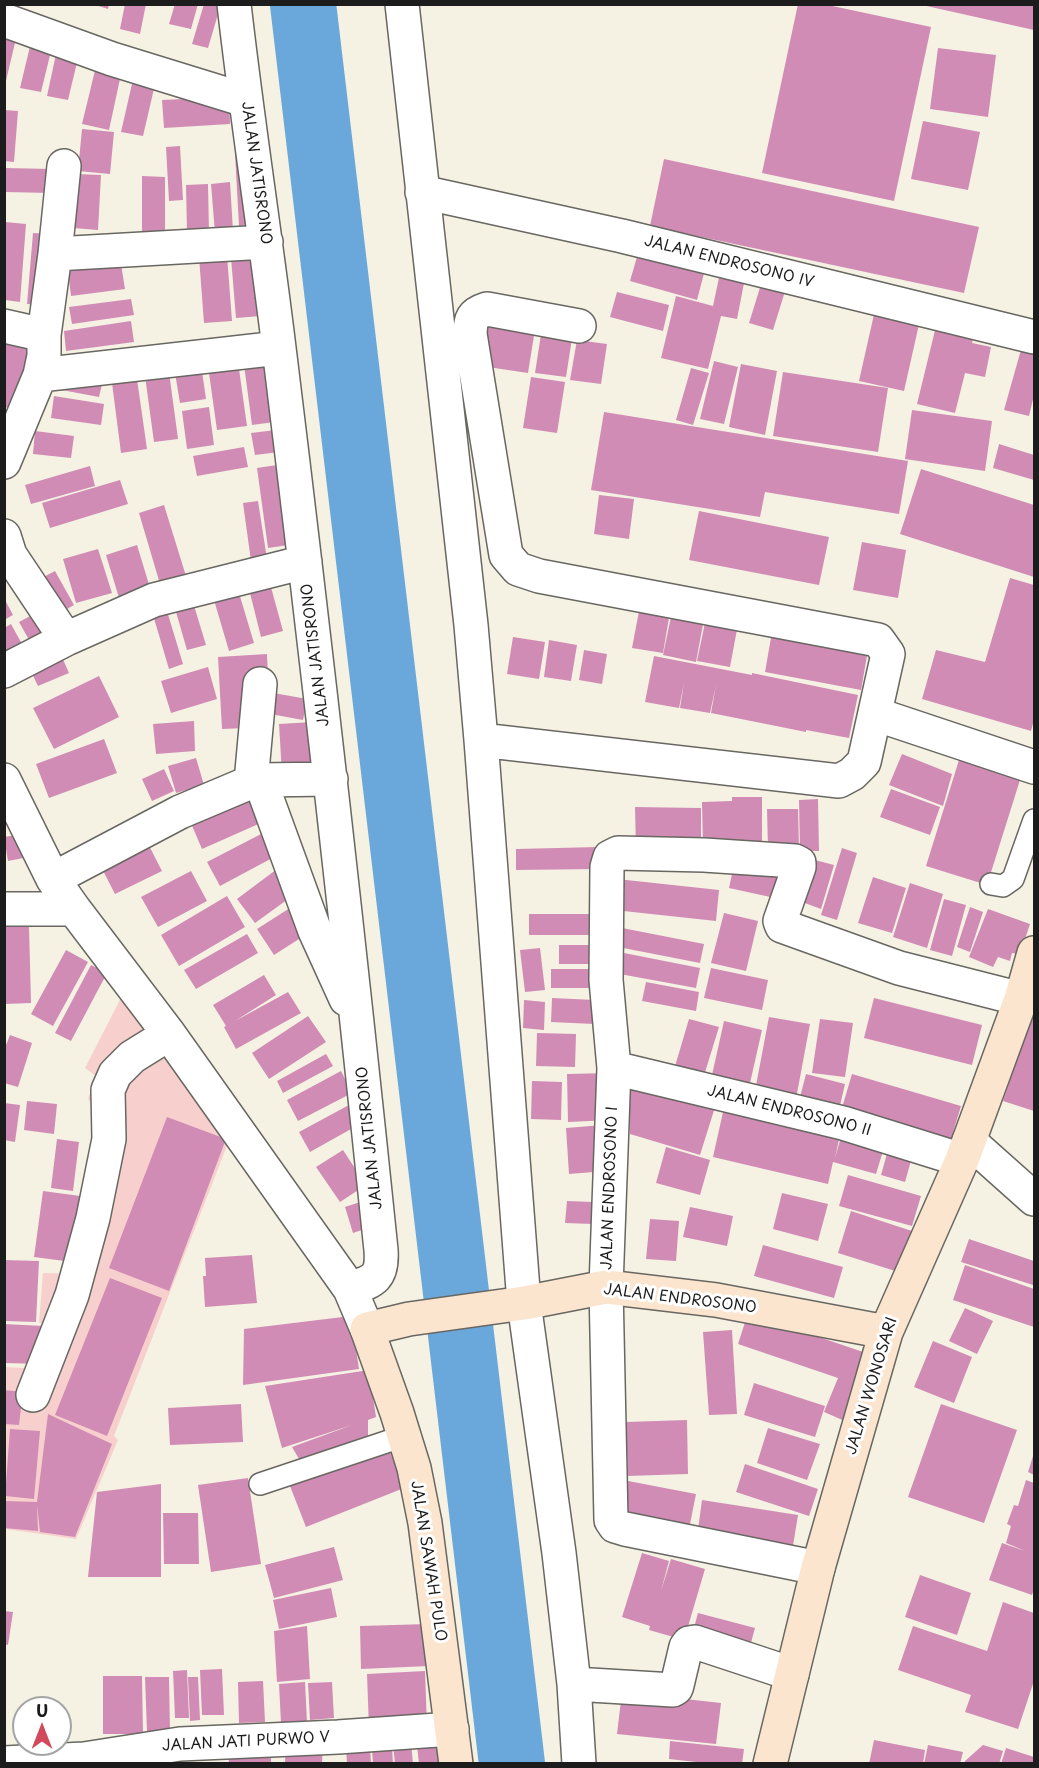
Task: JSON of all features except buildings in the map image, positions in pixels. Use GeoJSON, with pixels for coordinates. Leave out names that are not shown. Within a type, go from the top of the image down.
{"type":"FeatureCollection","features":[{"type":"Feature","properties":{"kind":"street","name":"JALAN JATISRONO"},"geometry":{"type":"LineString","coordinates":[[234,4],[245,100],[266,242],[331,779],[382,1264],[378,1275],[371,1282],[350,1289]]}},
{"type":"Feature","properties":{"kind":"street"},"geometry":{"type":"LineString","coordinates":[[402,4],[471,625],[481,740],[514,1304],[559,1553],[574,1684],[579,1764]]}},
{"type":"Feature","properties":{"kind":"street"},"geometry":{"type":"LineString","coordinates":[[4,20],[112,59],[245,100]]}},
{"type":"Feature","properties":{"kind":"street"},"geometry":{"type":"LineString","coordinates":[[4,462],[40,375],[44,356],[44,336],[56,254],[64,166]]}},
{"type":"Feature","properties":{"kind":"street","name":"JALAN ENDROSONO IV"},"geometry":{"type":"LineString","coordinates":[[422,192],[622,236],[1035,337]]}},
{"type":"Feature","properties":{"kind":"street"},"geometry":{"type":"LineString","coordinates":[[56,254],[266,242]]}},
{"type":"Feature","properties":{"kind":"street"},"geometry":{"type":"LineString","coordinates":[[481,740],[839,781],[852,774],[864,762],[888,654],[878,640],[539,576],[518,569],[506,555],[470,334],[471,320],[477,312],[487,309],[579,326]]}},
{"type":"Feature","properties":{"kind":"street"},"geometry":{"type":"LineString","coordinates":[[4,326],[44,336]]}},
{"type":"Feature","properties":{"kind":"street"},"geometry":{"type":"LineString","coordinates":[[40,375],[279,348]]}},
{"type":"Feature","properties":{"kind":"street"},"geometry":{"type":"LineString","coordinates":[[4,536],[10,555],[66,639]]}},
{"type":"Feature","properties":{"kind":"street"},"geometry":{"type":"LineString","coordinates":[[4,671],[66,639],[154,600],[305,562]]}},
{"type":"Feature","properties":{"kind":"street"},"geometry":{"type":"LineString","coordinates":[[260,684],[256,781],[315,931],[358,1026]]}},
{"type":"Feature","properties":{"kind":"street"},"geometry":{"type":"LineString","coordinates":[[875,714],[1035,767]]}},
{"type":"Feature","properties":{"kind":"street"},"geometry":{"type":"LineString","coordinates":[[53,879],[180,812],[256,781],[331,779]]}},
{"type":"Feature","properties":{"kind":"street"},"geometry":{"type":"LineString","coordinates":[[4,780],[53,879],[169,1034],[350,1289],[367,1329]]}},
{"type":"Feature","properties":{"kind":"street","name":"JALAN ENDROSONO I"},"geometry":{"type":"LineString","coordinates":[[818,1568],[625,1529],[615,1526],[610,1520],[606,1287],[614,1068],[606,980],[607,867],[610,857],[618,853],[795,861],[800,867],[780,921],[782,926],[899,968],[1021,999]]}},
{"type":"Feature","properties":{"kind":"street"},"geometry":{"type":"LineString","coordinates":[[4,909],[74,909]]}},
{"type":"Feature","properties":{"kind":"street","name":"JALAN WONOSARI"},"geometry":{"type":"LineString","coordinates":[[770,1764],[818,1568],[886,1332],[965,1150],[1021,999],[1035,953]]}},
{"type":"Feature","properties":{"kind":"street"},"geometry":{"type":"LineString","coordinates":[[33,1395],[72,1295],[93,1218],[109,1139],[108,1090],[115,1074],[132,1057],[169,1034]]}},
{"type":"Feature","properties":{"kind":"street","name":"JALAN ENDROSONO II"},"geometry":{"type":"LineString","coordinates":[[614,1068],[965,1150]]}},
{"type":"Feature","properties":{"kind":"street"},"geometry":{"type":"LineString","coordinates":[[965,1150],[1034,1194]]}},
{"type":"Feature","properties":{"kind":"street","name":"JALAN ENDROSONO"},"geometry":{"type":"LineString","coordinates":[[367,1329],[409,1319],[514,1304],[606,1287],[716,1300],[886,1332]]}},
{"type":"Feature","properties":{"kind":"street","name":"JALAN SAWAH PULO"},"geometry":{"type":"LineString","coordinates":[[367,1329],[414,1468],[425,1523],[456,1764]]}},
{"type":"Feature","properties":{"kind":"street"},"geometry":{"type":"LineString","coordinates":[[574,1684],[673,1690],[677,1685],[689,1642],[792,1674]]}},
{"type":"Feature","properties":{"kind":"street","name":"JALAN JATI PURWO V"},"geometry":{"type":"LineString","coordinates":[[4,1763],[84,1759],[180,1744],[452,1729]]}},
{"type":"Feature","properties":{"kind":"lane"},"geometry":{"type":"LineString","coordinates":[[991,884],[1003,886],[1013,879],[1035,820]]}},
{"type":"Feature","properties":{"kind":"lane"},"geometry":{"type":"LineString","coordinates":[[260,1484],[404,1436]]}},
{"type":"Feature","properties":{"kind":"shaded area"},"geometry":{"type":"Polygon","coordinates":[[[129,982],[230,1138],[114,1436],[118,1440],[76,1539],[5,1529],[4,1367],[48,1369],[51,1324],[39,1323],[43,1273],[91,1274],[104,1135],[88,1098],[97,1077],[85,1068],[129,982]]]}},
{"type":"Feature","properties":{"kind":"waterway"},"geometry":{"type":"LineString","coordinates":[[303,4],[512,1764]]}}]}
